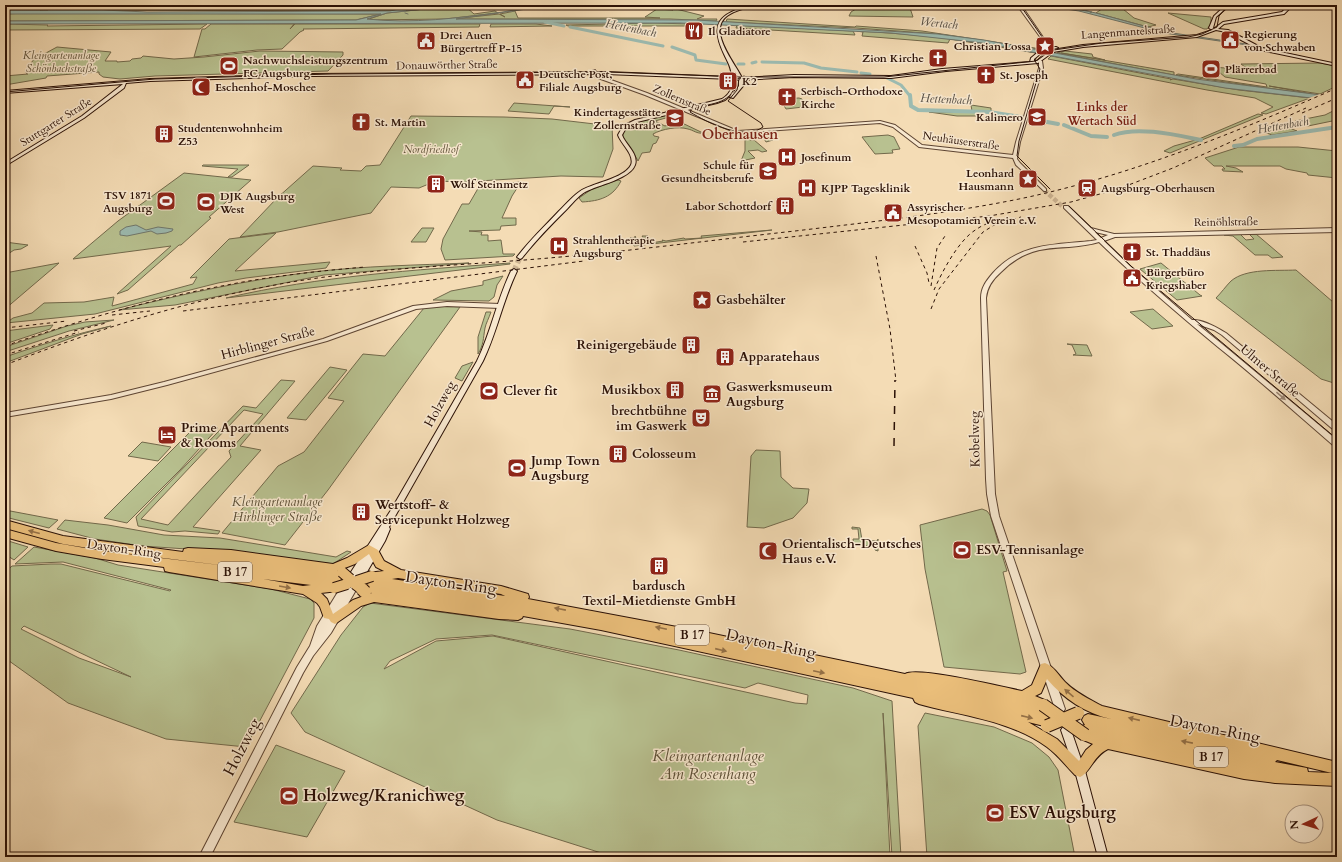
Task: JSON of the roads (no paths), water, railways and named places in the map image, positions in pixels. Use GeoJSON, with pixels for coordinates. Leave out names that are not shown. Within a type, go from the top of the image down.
{"type":"FeatureCollection","features":[{"type":"Feature","properties":{"kind":"highway","name":"Dayton-Ring"},"geometry":{"type":"LineString","coordinates":[[5,524],[63,540],[135,555]]}},
{"type":"Feature","properties":{"kind":"highway","name":"Dayton-Ring"},"geometry":{"type":"LineString","coordinates":[[5,533],[56,547],[135,555],[353,582],[456,591],[680,641],[891,682],[1046,716]]}},
{"type":"Feature","properties":{"kind":"highway"},"geometry":{"type":"LineString","coordinates":[[135,555],[179,571],[303,590],[322,599],[332,617],[357,603],[351,561],[371,551],[382,566],[398,574],[501,590],[520,596],[545,610]]}},
{"type":"Feature","properties":{"kind":"highway"},"geometry":{"type":"LineString","coordinates":[[135,555],[231,554],[499,614],[545,610]]}},
{"type":"Feature","properties":{"kind":"highway"},"geometry":{"type":"LineString","coordinates":[[303,590],[398,574]]}},
{"type":"Feature","properties":{"kind":"highway"},"geometry":{"type":"LineString","coordinates":[[1023,697],[1037,689],[1045,668],[1061,686],[1075,698],[1100,711],[1337,774]]}},
{"type":"Feature","properties":{"kind":"highway"},"geometry":{"type":"LineString","coordinates":[[891,682],[936,679],[1023,697],[1046,716],[1084,724],[1108,743],[1244,773],[1275,777],[1337,774]]}},
{"type":"Feature","properties":{"kind":"highway"},"geometry":{"type":"LineString","coordinates":[[891,682],[929,701],[993,717],[1030,729],[1056,746],[1080,771],[1092,751],[1098,746],[1108,743]]}},
{"type":"Feature","properties":{"kind":"highway"},"geometry":{"type":"LineString","coordinates":[[1084,724],[1100,711]]}},
{"type":"Feature","properties":{"kind":"highway"},"geometry":{"type":"LineString","coordinates":[[1030,729],[1046,716],[1084,724]]}},
{"type":"Feature","properties":{"kind":"highway","name":"Dayton-Ring"},"geometry":{"type":"LineString","coordinates":[[1084,724],[1189,753],[1337,774]]}},
{"type":"Feature","properties":{"kind":"main road"},"geometry":{"type":"LineString","coordinates":[[684,109],[728,100],[740,89],[741,86],[737,76],[720,39],[719,27],[722,20],[728,15],[752,5]]}},
{"type":"Feature","properties":{"kind":"main road"},"geometry":{"type":"LineString","coordinates":[[1021,5],[1050,48],[1047,55],[1040,61],[1042,66],[1015,157],[1018,164],[1046,190]]}},
{"type":"Feature","properties":{"kind":"main road"},"geometry":{"type":"LineString","coordinates":[[1228,5],[1213,18],[1213,25],[1211,28],[1218,28],[1227,31],[1253,46],[1295,58],[1337,65]]}},
{"type":"Feature","properties":{"kind":"main road","name":"Langenmantelstraße"},"geometry":{"type":"LineString","coordinates":[[1032,62],[1032,59],[1044,49],[1050,48],[1188,37],[1218,28],[1223,23],[1283,13],[1287,10],[1283,5]]}},
{"type":"Feature","properties":{"kind":"main road","name":"Langenmantelstraße"},"geometry":{"type":"LineString","coordinates":[[1188,37],[1211,28]]}},
{"type":"Feature","properties":{"kind":"main road","name":"Donauwörther Straße"},"geometry":{"type":"LineString","coordinates":[[5,92],[125,81],[311,75],[594,72],[737,76],[886,76],[1040,61]]}},
{"type":"Feature","properties":{"kind":"main road"},"geometry":{"type":"LineString","coordinates":[[1032,62],[1037,65],[1040,70]]}},
{"type":"Feature","properties":{"kind":"main road","name":"Zollernstraße"},"geometry":{"type":"LineString","coordinates":[[594,72],[599,77],[684,109],[730,130],[739,132],[887,123]]}},
{"type":"Feature","properties":{"kind":"main road"},"geometry":{"type":"LineString","coordinates":[[520,257],[531,243],[580,193],[628,172],[632,167],[634,161],[620,137],[620,132],[624,127],[636,121],[725,98],[734,90],[737,76]]}},
{"type":"Feature","properties":{"kind":"main road","name":"Stuttgarter Straße"},"geometry":{"type":"LineString","coordinates":[[5,165],[83,118],[116,92],[125,84],[125,81]]}},
{"type":"Feature","properties":{"kind":"main road","name":"Neuhäuserstraße"},"geometry":{"type":"LineString","coordinates":[[887,123],[897,128],[920,146],[1015,157]]}},
{"type":"Feature","properties":{"kind":"main road","name":"Ulmer Straße"},"geometry":{"type":"LineString","coordinates":[[1064,207],[1099,240],[1209,337],[1337,444]]}},
{"type":"Feature","properties":{"kind":"main road","name":"Reinöhlstraße"},"geometry":{"type":"LineString","coordinates":[[1088,229],[1115,235],[1337,230]]}},
{"type":"Feature","properties":{"kind":"main road","name":"Reinöhlstraße"},"geometry":{"type":"LineString","coordinates":[[1099,240],[1115,235]]}},
{"type":"Feature","properties":{"kind":"main road","name":"Kobelweg"},"geometry":{"type":"LineString","coordinates":[[1099,240],[1092,243],[1040,247],[1025,251],[1004,264],[985,286],[984,291],[990,494],[995,516],[1080,771],[1103,857]]}},
{"type":"Feature","properties":{"kind":"main road"},"geometry":{"type":"LineString","coordinates":[[500,306],[514,271]]}},
{"type":"Feature","properties":{"kind":"main road","name":"Hirblinger Straße"},"geometry":{"type":"LineString","coordinates":[[5,415],[111,397],[165,384],[320,342],[415,307],[447,304],[500,306]]}},
{"type":"Feature","properties":{"kind":"main road","name":"Holzweg"},"geometry":{"type":"LineString","coordinates":[[204,857],[284,700],[310,653],[394,512],[485,352],[500,306]]}},
{"type":"Feature","properties":{"kind":"main road","name":"Ulmer Straße"},"geometry":{"type":"LineString","coordinates":[[1186,317],[1224,334],[1337,429]]}},
{"type":"Feature","properties":{"kind":"main road"},"geometry":{"type":"LineString","coordinates":[[1207,326],[1206,331],[1209,337]]}},
{"type":"Feature","properties":{"kind":"water"},"geometry":{"type":"Polygon","coordinates":[[[23,5],[77,5],[40,10],[147,12],[390,11],[418,5],[426,5],[406,10],[448,5],[463,5],[387,13],[367,19],[418,21],[503,12],[535,6],[555,5],[456,19],[696,20],[938,34],[984,40],[1196,79],[1337,97],[1337,101],[1225,88],[983,43],[891,33],[680,23],[5,24],[5,21],[356,20],[381,14],[5,14],[5,7],[23,5]]]}},
{"type":"Feature","properties":{"kind":"water"},"geometry":{"type":"Polygon","coordinates":[[[1039,5],[1061,6],[1096,13],[1166,32],[1253,45],[1337,65],[1254,46],[1164,33],[1079,11],[1039,5]]]}},
{"type":"Feature","properties":{"kind":"water"},"geometry":{"type":"Polygon","coordinates":[[[136,225],[146,230],[158,227],[173,229],[172,231],[166,233],[157,234],[151,231],[127,236],[120,235],[120,231],[126,227],[136,225]]]}},
{"type":"Feature","properties":{"kind":"waterway"},"geometry":{"type":"LineString","coordinates":[[1065,7],[1072,7],[1092,12],[1090,13]]}},
{"type":"Feature","properties":{"kind":"waterway","name":"Hettenbach"},"geometry":{"type":"LineString","coordinates":[[545,22],[564,26]]}},
{"type":"Feature","properties":{"kind":"waterway","name":"Hettenbach"},"geometry":{"type":"LineString","coordinates":[[570,27],[663,46]]}},
{"type":"Feature","properties":{"kind":"waterway","name":"Hettenbach"},"geometry":{"type":"LineString","coordinates":[[672,47],[695,55],[696,60],[726,64]]}},
{"type":"Feature","properties":{"kind":"waterway","name":"Hettenbach"},"geometry":{"type":"LineString","coordinates":[[752,63],[756,62]]}},
{"type":"Feature","properties":{"kind":"waterway","name":"Hettenbach"},"geometry":{"type":"LineString","coordinates":[[762,62],[804,63],[821,68],[857,72]]}},
{"type":"Feature","properties":{"kind":"waterway","name":"Hettenbach"},"geometry":{"type":"LineString","coordinates":[[738,64],[744,64]]}},
{"type":"Feature","properties":{"kind":"waterway","name":"Hettenbach"},"geometry":{"type":"LineString","coordinates":[[861,73],[870,74]]}},
{"type":"Feature","properties":{"kind":"waterway","name":"Hettenbach"},"geometry":{"type":"LineString","coordinates":[[887,78],[901,85],[910,96]]}},
{"type":"Feature","properties":{"kind":"waterway","name":"Hettenbach"},"geometry":{"type":"LineString","coordinates":[[910,95],[911,106],[918,110],[989,112],[1021,117]]}},
{"type":"Feature","properties":{"kind":"waterway","name":"Hettenbach"},"geometry":{"type":"LineString","coordinates":[[1031,119],[1058,124]]}},
{"type":"Feature","properties":{"kind":"waterway","name":"Hettenbach"},"geometry":{"type":"LineString","coordinates":[[1064,125],[1091,136],[1107,137]]}},
{"type":"Feature","properties":{"kind":"waterway","name":"Hettenbach"},"geometry":{"type":"LineString","coordinates":[[1234,146],[1243,145],[1257,139],[1337,127]]}},
{"type":"Feature","properties":{"kind":"waterway","name":"Hettenbach"},"geometry":{"type":"LineString","coordinates":[[1114,135],[1124,132],[1145,131],[1201,140]]}},
{"type":"Feature","properties":{"kind":"tunnel"},"geometry":{"type":"LineString","coordinates":[[1044,190],[1063,207]]}},
{"type":"Feature","properties":{"kind":"tunnel"},"geometry":{"type":"LineString","coordinates":[[514,271],[520,257]]}},
{"type":"Feature","properties":{"kind":"tram line"},"geometry":{"type":"LineString","coordinates":[[1020,5],[1049,47],[1048,50],[1035,61]]}},
{"type":"Feature","properties":{"kind":"tram line"},"geometry":{"type":"LineString","coordinates":[[1047,51],[1102,43],[1188,37],[1202,34],[1217,27],[1219,16],[1229,5]]}},
{"type":"Feature","properties":{"kind":"tram line"},"geometry":{"type":"LineString","coordinates":[[746,77],[884,77],[1035,61]]}},
{"type":"Feature","properties":{"kind":"tram line"},"geometry":{"type":"LineString","coordinates":[[1035,61],[1040,69],[1019,141],[1017,156],[1050,189]]}},
{"type":"Feature","properties":{"kind":"tram line"},"geometry":{"type":"LineString","coordinates":[[5,92],[155,79],[332,74],[607,72],[742,77]]}},
{"type":"Feature","properties":{"kind":"tram line"},"geometry":{"type":"LineString","coordinates":[[742,77],[746,77]]}},
{"type":"Feature","properties":{"kind":"tram line"},"geometry":{"type":"LineString","coordinates":[[742,77],[737,79],[735,87],[727,98],[715,103],[693,108],[690,112],[706,121],[726,129],[746,132],[755,131],[763,127],[761,123],[728,101],[737,90],[739,79],[746,77]]}},
{"type":"Feature","properties":{"kind":"tram line"},"geometry":{"type":"LineString","coordinates":[[1069,206],[1132,267],[1337,439]]}},
{"type":"Feature","properties":{"kind":"railway"},"geometry":{"type":"LineString","coordinates":[[5,365],[105,329],[172,309],[240,292],[309,279],[377,271],[549,258],[641,249],[907,217],[1019,199],[1141,166],[1220,137],[1337,88]]}},
{"type":"Feature","properties":{"kind":"railway"},"geometry":{"type":"LineString","coordinates":[[1302,113],[1337,98]]}},
{"type":"Feature","properties":{"kind":"railway"},"geometry":{"type":"LineString","coordinates":[[743,242],[989,216],[1071,202],[1118,189],[1173,168],[1306,108]]}},
{"type":"Feature","properties":{"kind":"railway"},"geometry":{"type":"LineString","coordinates":[[931,309],[939,289],[983,232],[996,224],[1021,217]]}},
{"type":"Feature","properties":{"kind":"railway"},"geometry":{"type":"LineString","coordinates":[[934,290],[946,265],[964,240],[970,234],[991,222]]}},
{"type":"Feature","properties":{"kind":"railway"},"geometry":{"type":"LineString","coordinates":[[931,286],[937,248],[945,236]]}},
{"type":"Feature","properties":{"kind":"railway"},"geometry":{"type":"LineString","coordinates":[[915,246],[927,273],[929,283]]}},
{"type":"Feature","properties":{"kind":"railway"},"geometry":{"type":"LineString","coordinates":[[876,256],[890,329],[896,381]]}},
{"type":"Feature","properties":{"kind":"railway"},"geometry":{"type":"LineString","coordinates":[[183,311],[584,261]]}},
{"type":"Feature","properties":{"kind":"railway"},"geometry":{"type":"LineString","coordinates":[[5,346],[115,311],[171,297],[278,276],[365,267]]}},
{"type":"Feature","properties":{"kind":"railway"},"geometry":{"type":"LineString","coordinates":[[112,315],[150,311]]}},
{"type":"Feature","properties":{"kind":"railway"},"geometry":{"type":"LineString","coordinates":[[5,328],[67,321]]}},
{"type":"Feature","properties":{"kind":"railway"},"geometry":{"type":"LineString","coordinates":[[74,331],[106,323]]}},
{"type":"Feature","properties":{"kind":"railway"},"geometry":{"type":"LineString","coordinates":[[5,355],[79,332]]}},
{"type":"Feature","properties":{"kind":"railway"},"geometry":{"type":"LineString","coordinates":[[894,446],[895,380]]}},
{"type":"Feature","properties":{"kind":"place","name":"Il Gladiatore"},"geometry":{"type":"Point","coordinates":[694,31]}},
{"type":"Feature","properties":{"kind":"place","name":"Regierung von Schwaben"},"geometry":{"type":"Point","coordinates":[1230,40]}},
{"type":"Feature","properties":{"kind":"place","name":"Drei Auen Bürgertreff P-15"},"geometry":{"type":"Point","coordinates":[426,41]}},
{"type":"Feature","properties":{"kind":"place","name":"Christian Lossa"},"geometry":{"type":"Point","coordinates":[1045,46]}},
{"type":"Feature","properties":{"kind":"place","name":"Zion Kirche"},"geometry":{"type":"Point","coordinates":[938,58]}},
{"type":"Feature","properties":{"kind":"place","name":"Nachwuchsleistungszentrum FC Augsburg"},"geometry":{"type":"Point","coordinates":[229,66]}},
{"type":"Feature","properties":{"kind":"place","name":"Plärrerbad"},"geometry":{"type":"Point","coordinates":[1211,69]}},
{"type":"Feature","properties":{"kind":"place","name":"St. Joseph"},"geometry":{"type":"Point","coordinates":[986,75]}},
{"type":"Feature","properties":{"kind":"place","name":"Deutsche Post, Filiale Augsburg"},"geometry":{"type":"Point","coordinates":[525,80]}},
{"type":"Feature","properties":{"kind":"place","name":"K2"},"geometry":{"type":"Point","coordinates":[728,81]}},
{"type":"Feature","properties":{"kind":"place","name":"Eschenhof-Moschee"},"geometry":{"type":"Point","coordinates":[201,87]}},
{"type":"Feature","properties":{"kind":"place","name":"Serbisch-Orthodoxe Kirche"},"geometry":{"type":"Point","coordinates":[787,97]}},
{"type":"Feature","properties":{"kind":"place","name":"Kalimero"},"geometry":{"type":"Point","coordinates":[1037,117]}},
{"type":"Feature","properties":{"kind":"place","name":"Kindertagesstätte Zollernstraße"},"geometry":{"type":"Point","coordinates":[675,118]}},
{"type":"Feature","properties":{"kind":"place","name":"St. Martin"},"geometry":{"type":"Point","coordinates":[361,122]}},
{"type":"Feature","properties":{"kind":"place","name":"Studentenwohnheim Z53"},"geometry":{"type":"Point","coordinates":[164,134]}},
{"type":"Feature","properties":{"kind":"place","name":"Josefinum"},"geometry":{"type":"Point","coordinates":[787,157]}},
{"type":"Feature","properties":{"kind":"place","name":"Schule für Gesundheitsberufe"},"geometry":{"type":"Point","coordinates":[768,171]}},
{"type":"Feature","properties":{"kind":"place","name":"Leonhard Hausmann"},"geometry":{"type":"Point","coordinates":[1028,179]}},
{"type":"Feature","properties":{"kind":"place","name":"Wolf Steinmetz"},"geometry":{"type":"Point","coordinates":[436,184]}},
{"type":"Feature","properties":{"kind":"place","name":"KJPP Tagesklinik"},"geometry":{"type":"Point","coordinates":[807,188]}},
{"type":"Feature","properties":{"kind":"place","name":"Augsburg-Oberhausen"},"geometry":{"type":"Point","coordinates":[1087,188]}},
{"type":"Feature","properties":{"kind":"place","name":"TSV 1871 Augsburg"},"geometry":{"type":"Point","coordinates":[166,201]}},
{"type":"Feature","properties":{"kind":"place","name":"DJK Augsburg West"},"geometry":{"type":"Point","coordinates":[206,202]}},
{"type":"Feature","properties":{"kind":"place","name":"Labor Schottdorf"},"geometry":{"type":"Point","coordinates":[785,206]}},
{"type":"Feature","properties":{"kind":"place","name":"Assyrischer Mesopotamien Verein e.V."},"geometry":{"type":"Point","coordinates":[893,213]}},
{"type":"Feature","properties":{"kind":"place","name":"Strahlentherapie Augsburg"},"geometry":{"type":"Point","coordinates":[559,246]}},
{"type":"Feature","properties":{"kind":"place","name":"St. Thaddäus"},"geometry":{"type":"Point","coordinates":[1132,252]}},
{"type":"Feature","properties":{"kind":"place","name":"Bürgerbüro Kriegshaber"},"geometry":{"type":"Point","coordinates":[1132,278]}},
{"type":"Feature","properties":{"kind":"place","name":"Gasbehälter"},"geometry":{"type":"Point","coordinates":[702,300]}},
{"type":"Feature","properties":{"kind":"place","name":"Reinigergebäude"},"geometry":{"type":"Point","coordinates":[691,345]}},
{"type":"Feature","properties":{"kind":"place","name":"Apparatehaus"},"geometry":{"type":"Point","coordinates":[725,357]}},
{"type":"Feature","properties":{"kind":"place","name":"Musikbox"},"geometry":{"type":"Point","coordinates":[675,390]}},
{"type":"Feature","properties":{"kind":"place","name":"Clever fit"},"geometry":{"type":"Point","coordinates":[489,391]}},
{"type":"Feature","properties":{"kind":"place","name":"Gaswerksmuseum Augsburg"},"geometry":{"type":"Point","coordinates":[712,394]}},
{"type":"Feature","properties":{"kind":"place","name":"brechtbühne im Gaswerk"},"geometry":{"type":"Point","coordinates":[701,418]}},
{"type":"Feature","properties":{"kind":"place","name":"Prime Apartments & Rooms"},"geometry":{"type":"Point","coordinates":[167,435]}},
{"type":"Feature","properties":{"kind":"place","name":"Colosseum"},"geometry":{"type":"Point","coordinates":[618,454]}},
{"type":"Feature","properties":{"kind":"place","name":"Jump Town Augsburg"},"geometry":{"type":"Point","coordinates":[517,468]}},
{"type":"Feature","properties":{"kind":"place","name":"Wertstoff- & Servicepunkt Holzweg"},"geometry":{"type":"Point","coordinates":[361,512]}},
{"type":"Feature","properties":{"kind":"place","name":"ESV-Tennisanlage"},"geometry":{"type":"Point","coordinates":[962,550]}},
{"type":"Feature","properties":{"kind":"place","name":"Orientalisch-Deutsches Haus e.V."},"geometry":{"type":"Point","coordinates":[768,551]}},
{"type":"Feature","properties":{"kind":"place","name":"bardusch Textil-Mietdienste GmbH"},"geometry":{"type":"Point","coordinates":[659,566]}},
{"type":"Feature","properties":{"kind":"place","name":"Holzweg/Kranichweg"},"geometry":{"type":"Point","coordinates":[289,796]}},
{"type":"Feature","properties":{"kind":"place","name":"ESV Augsburg"},"geometry":{"type":"Point","coordinates":[995,813]}},
{"type":"Feature","properties":{"kind":"district","name":"Links der Wertach Süd"},"geometry":{"type":"Point","coordinates":[1102,114]}},
{"type":"Feature","properties":{"kind":"district","name":"Oberhausen"},"geometry":{"type":"Point","coordinates":[740,134]}},
{"type":"Feature","properties":{"kind":"water label","name":"Wertach"},"geometry":{"type":"Point","coordinates":[939,23]}},
{"type":"Feature","properties":{"kind":"park label","name":"Kleingartenanlage Schönbachstraße"},"geometry":{"type":"Point","coordinates":[61,61]}},
{"type":"Feature","properties":{"kind":"park label","name":"Nordfriedhof"},"geometry":{"type":"Point","coordinates":[431,149]}},
{"type":"Feature","properties":{"kind":"park label","name":"Kleingartenanlage Hirblinger Straße"},"geometry":{"type":"Point","coordinates":[277,510]}},
{"type":"Feature","properties":{"kind":"park label","name":"Kleingartenanlage Am Rosenhang"},"geometry":{"type":"Point","coordinates":[708,765]}}]}
